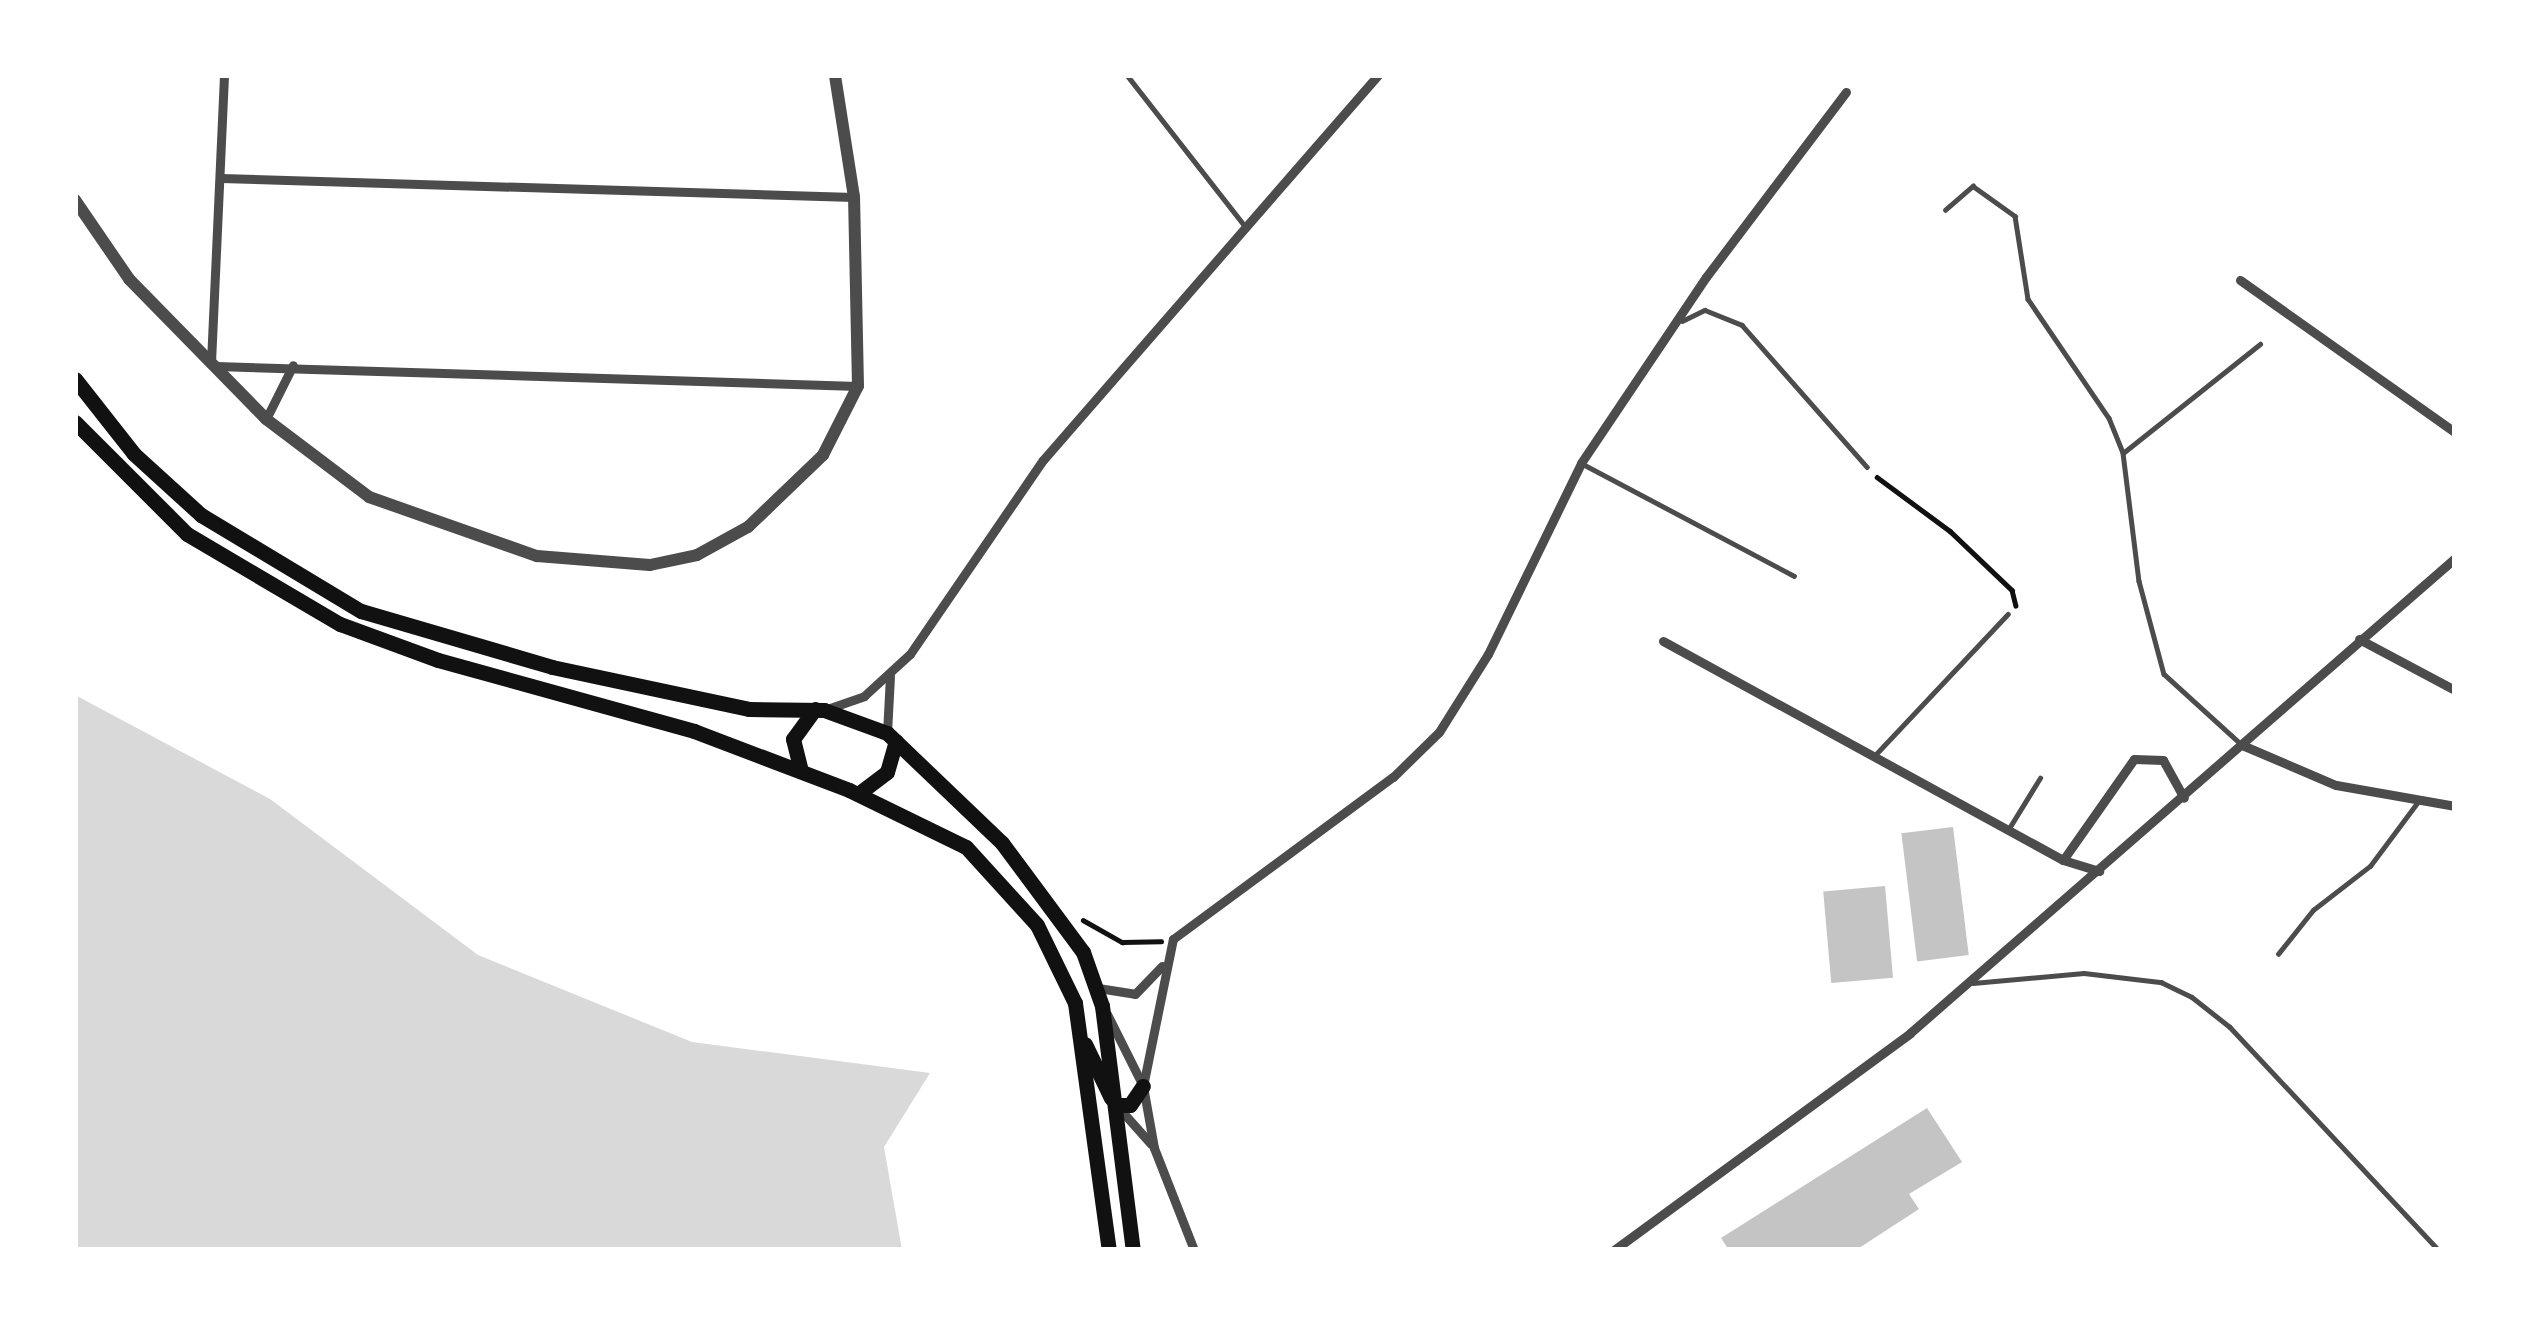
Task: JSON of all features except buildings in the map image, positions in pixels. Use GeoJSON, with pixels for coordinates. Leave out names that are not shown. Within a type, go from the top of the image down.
{"type":"FeatureCollection","features":[{"type":"Feature","properties":{"kind":"main road"},"geometry":{"type":"LineString","coordinates":[[75,379],[134,454],[201,515],[361,611],[472,646],[718,704],[820,709],[892,737],[944,782],[1050,903],[1095,986],[1117,1105],[1133,1250]]}},
{"type":"Feature","properties":{"kind":"main road"},"geometry":{"type":"LineString","coordinates":[[75,422],[187,534],[323,616],[438,660],[647,717],[801,771],[932,827],[992,870],[1055,955],[1082,1039],[1117,1105]]}},
{"type":"Feature","properties":{"kind":"main road"},"geometry":{"type":"LineString","coordinates":[[801,771],[793,739],[820,709]]}},
{"type":"Feature","properties":{"kind":"main road"},"geometry":{"type":"LineString","coordinates":[[858,794],[886,772],[892,737]]}},
{"type":"Feature","properties":{"kind":"main road"},"geometry":{"type":"LineString","coordinates":[[1082,1039],[1109,1250]]}},
{"type":"Feature","properties":{"kind":"main road"},"geometry":{"type":"LineString","coordinates":[[1117,1105],[1130,1105],[1143,1086]]}},
{"type":"Feature","properties":{"kind":"street"},"geometry":{"type":"LineString","coordinates":[[212,364],[224,75]]}},
{"type":"Feature","properties":{"kind":"street"},"geometry":{"type":"LineString","coordinates":[[75,200],[129,279],[266,419],[336,474],[409,516],[537,556],[617,568],[697,555],[748,527],[823,455],[858,386],[854,197],[835,75]]}},
{"type":"Feature","properties":{"kind":"street"},"geometry":{"type":"LineString","coordinates":[[820,709],[890,676],[967,578],[1043,460],[1378,75]]}},
{"type":"Feature","properties":{"kind":"street"},"geometry":{"type":"LineString","coordinates":[[1143,1086],[1162,966],[1173,939],[1236,885],[1379,788],[1439,732],[1488,654],[1581,463],[1672,328],[1846,92]]}},
{"type":"Feature","properties":{"kind":"street"},"geometry":{"type":"LineString","coordinates":[[220,178],[854,197]]}},
{"type":"Feature","properties":{"kind":"street"},"geometry":{"type":"LineString","coordinates":[[2240,280],[2455,432]]}},
{"type":"Feature","properties":{"kind":"street"},"geometry":{"type":"LineString","coordinates":[[212,364],[858,386]]}},
{"type":"Feature","properties":{"kind":"street"},"geometry":{"type":"LineString","coordinates":[[266,419],[293,365]]}},
{"type":"Feature","properties":{"kind":"street"},"geometry":{"type":"LineString","coordinates":[[1614,1250],[1779,1136],[1967,984],[2455,558]]}},
{"type":"Feature","properties":{"kind":"street"},"geometry":{"type":"LineString","coordinates":[[2359,639],[2455,690]]}},
{"type":"Feature","properties":{"kind":"street"},"geometry":{"type":"LineString","coordinates":[[1664,641],[2063,860],[2099,871]]}},
{"type":"Feature","properties":{"kind":"street"},"geometry":{"type":"LineString","coordinates":[[890,676],[892,737]]}},
{"type":"Feature","properties":{"kind":"street"},"geometry":{"type":"LineString","coordinates":[[2242,745],[2336,785],[2455,806]]}},
{"type":"Feature","properties":{"kind":"street"},"geometry":{"type":"LineString","coordinates":[[2063,860],[2134,759],[2163,760],[2185,798]]}},
{"type":"Feature","properties":{"kind":"street"},"geometry":{"type":"LineString","coordinates":[[1095,986],[1121,998],[1135,994],[1162,966]]}},
{"type":"Feature","properties":{"kind":"street"},"geometry":{"type":"LineString","coordinates":[[1102,1006],[1143,1086],[1154,1148],[1194,1250]]}},
{"type":"Feature","properties":{"kind":"street"},"geometry":{"type":"LineString","coordinates":[[1117,1105],[1154,1148]]}},
{"type":"Feature","properties":{"kind":"lane"},"geometry":{"type":"LineString","coordinates":[[1127,75],[1245,226]]}},
{"type":"Feature","properties":{"kind":"lane"},"geometry":{"type":"LineString","coordinates":[[1945,210],[1973,186],[2015,216],[2028,299],[2109,418],[2123,453],[2139,581],[2164,674],[2242,745]]}},
{"type":"Feature","properties":{"kind":"lane"},"geometry":{"type":"LineString","coordinates":[[1672,328],[1705,310],[1742,325],[1868,467]]}},
{"type":"Feature","properties":{"kind":"lane"},"geometry":{"type":"LineString","coordinates":[[2123,453],[2260,344]]}},
{"type":"Feature","properties":{"kind":"lane"},"geometry":{"type":"LineString","coordinates":[[1581,463],[1793,575]]}},
{"type":"Feature","properties":{"kind":"lane"},"geometry":{"type":"LineString","coordinates":[[1872,758],[2008,614]]}},
{"type":"Feature","properties":{"kind":"lane"},"geometry":{"type":"LineString","coordinates":[[2008,830],[2040,778]]}},
{"type":"Feature","properties":{"kind":"lane"},"geometry":{"type":"LineString","coordinates":[[2278,954],[2313,910],[2370,866],[2420,799]]}},
{"type":"Feature","properties":{"kind":"lane"},"geometry":{"type":"LineString","coordinates":[[1967,984],[2084,974],[2161,982],[2192,998],[2230,1027],[2439,1250]]}},
{"type":"Feature","properties":{"kind":"path"},"geometry":{"type":"LineString","coordinates":[[1868,467],[2012,590],[2021,601],[2008,614]]}},
{"type":"Feature","properties":{"kind":"path"},"geometry":{"type":"LineString","coordinates":[[1050,903],[1122,942],[1173,939]]}},
{"type":"Feature","properties":{"kind":"shaded area"},"geometry":{"type":"Polygon","coordinates":[[[75,695],[270,799],[478,955],[692,1042],[930,1073],[884,1147],[902,1250],[75,1250],[75,695]]]}}]}
